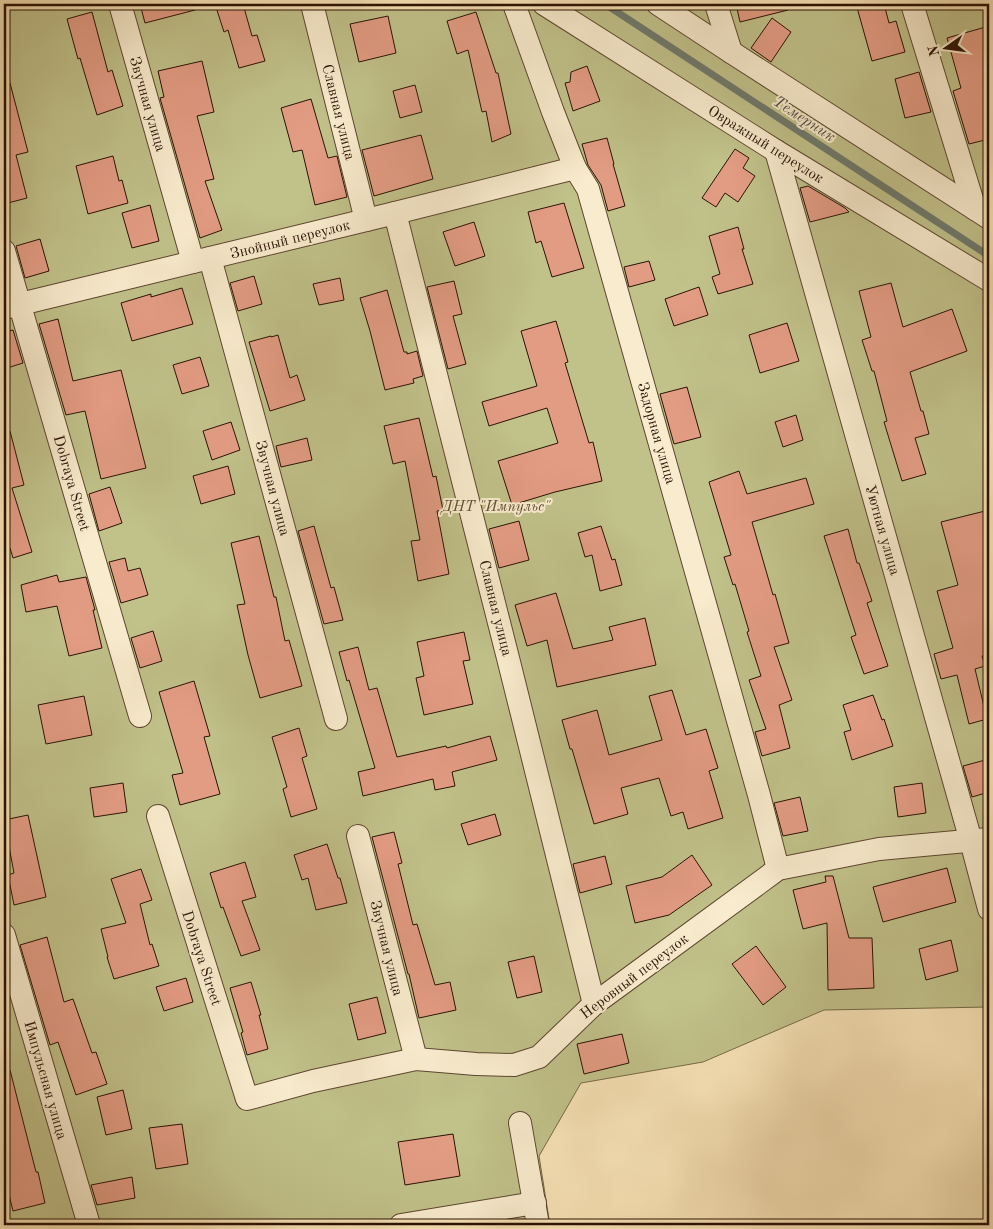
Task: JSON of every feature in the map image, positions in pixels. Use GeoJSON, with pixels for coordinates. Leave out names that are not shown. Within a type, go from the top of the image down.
{"type":"FeatureCollection","features":[{"type":"Feature","properties":{"kind":"street","name":"Звучная улица"},"geometry":{"type":"LineString","coordinates":[[120,4],[201,260],[336,719]]}},
{"type":"Feature","properties":{"kind":"street","name":"Славная улица"},"geometry":{"type":"LineString","coordinates":[[312,4],[366,220]]}},
{"type":"Feature","properties":{"kind":"street","name":"Задорная улица"},"geometry":{"type":"LineString","coordinates":[[514,4],[575,168],[588,189],[759,795],[778,869]]}},
{"type":"Feature","properties":{"kind":"street","name":"Овражный переулок"},"geometry":{"type":"LineString","coordinates":[[544,4],[776,151],[989,280]]}},
{"type":"Feature","properties":{"kind":"street"},"geometry":{"type":"LineString","coordinates":[[658,4],[982,213]]}},
{"type":"Feature","properties":{"kind":"street"},"geometry":{"type":"LineString","coordinates":[[716,4],[731,52]]}},
{"type":"Feature","properties":{"kind":"street"},"geometry":{"type":"LineString","coordinates":[[912,4],[982,213]]}},
{"type":"Feature","properties":{"kind":"street","name":"Уютная улица"},"geometry":{"type":"LineString","coordinates":[[776,151],[980,840],[989,910]]}},
{"type":"Feature","properties":{"kind":"street","name":"Знойный переулок"},"geometry":{"type":"LineString","coordinates":[[11,306],[575,168]]}},
{"type":"Feature","properties":{"kind":"street","name":"Славная улица"},"geometry":{"type":"LineString","coordinates":[[395,213],[594,1004]]}},
{"type":"Feature","properties":{"kind":"street","name":"Dobraya Street"},"geometry":{"type":"LineString","coordinates":[[4,250],[11,306],[140,716]]}},
{"type":"Feature","properties":{"kind":"street","name":"Dobraya Street"},"geometry":{"type":"LineString","coordinates":[[158,816],[247,1099]]}},
{"type":"Feature","properties":{"kind":"street","name":"Звучная улица"},"geometry":{"type":"LineString","coordinates":[[358,836],[416,1059]]}},
{"type":"Feature","properties":{"kind":"street","name":"Неровный переулок"},"geometry":{"type":"LineString","coordinates":[[247,1099],[313,1081],[416,1059],[514,1065],[539,1057],[594,1004],[778,869],[879,849],[980,840]]}},
{"type":"Feature","properties":{"kind":"street","name":"Импульсная улица"},"geometry":{"type":"LineString","coordinates":[[4,935],[89,1225]]}},
{"type":"Feature","properties":{"kind":"street"},"geometry":{"type":"LineString","coordinates":[[520,1123],[538,1225]]}},
{"type":"Feature","properties":{"kind":"street"},"geometry":{"type":"LineString","coordinates":[[401,1225],[535,1203]]}},
{"type":"Feature","properties":{"kind":"green space","name":"ДНТ \"Импульс\""},"geometry":{"type":"Polygon","coordinates":[[[4,4],[989,4],[989,1007],[824,1010],[703,1062],[581,1083],[539,1156],[550,1225],[4,1225],[4,4]]]}},
{"type":"Feature","properties":{"kind":"building"},"geometry":{"type":"Polygon","coordinates":[[[140,4],[194,4],[195,10],[145,23],[140,4]]]}},
{"type":"Feature","properties":{"kind":"building"},"geometry":{"type":"Polygon","coordinates":[[[215,4],[243,4],[252,36],[257,35],[265,61],[239,68],[228,30],[224,32],[215,4]]]}},
{"type":"Feature","properties":{"kind":"building"},"geometry":{"type":"Polygon","coordinates":[[[736,4],[788,4],[788,10],[740,22],[736,4]]]}},
{"type":"Feature","properties":{"kind":"building"},"geometry":{"type":"Polygon","coordinates":[[[856,4],[884,4],[889,23],[896,21],[905,52],[872,61],[856,4]]]}},
{"type":"Feature","properties":{"kind":"building"},"geometry":{"type":"Polygon","coordinates":[[[92,12],[108,72],[112,70],[123,106],[97,115],[67,19],[92,12]]]}},
{"type":"Feature","properties":{"kind":"building"},"geometry":{"type":"Polygon","coordinates":[[[476,12],[496,73],[498,73],[511,134],[492,142],[486,111],[482,112],[468,50],[457,54],[447,21],[476,12]]]}},
{"type":"Feature","properties":{"kind":"building"},"geometry":{"type":"Polygon","coordinates":[[[388,16],[396,53],[359,62],[350,24],[388,16]]]}},
{"type":"Feature","properties":{"kind":"building"},"geometry":{"type":"Polygon","coordinates":[[[772,18],[791,32],[771,62],[751,48],[772,18]]]}},
{"type":"Feature","properties":{"kind":"building"},"geometry":{"type":"Polygon","coordinates":[[[989,26],[989,139],[969,144],[953,91],[961,88],[947,38],[989,26]]]}},
{"type":"Feature","properties":{"kind":"building"},"geometry":{"type":"Polygon","coordinates":[[[202,61],[214,112],[197,116],[214,179],[205,181],[222,230],[200,238],[160,98],[164,97],[158,71],[202,61]]]}},
{"type":"Feature","properties":{"kind":"building"},"geometry":{"type":"Polygon","coordinates":[[[587,66],[600,101],[573,111],[565,83],[570,82],[571,72],[587,66]]]}},
{"type":"Feature","properties":{"kind":"building"},"geometry":{"type":"Polygon","coordinates":[[[919,72],[931,112],[905,118],[895,79],[919,72]]]}},
{"type":"Feature","properties":{"kind":"building"},"geometry":{"type":"Polygon","coordinates":[[[10,83],[28,152],[16,155],[27,198],[4,204],[4,84],[10,83]]]}},
{"type":"Feature","properties":{"kind":"building"},"geometry":{"type":"Polygon","coordinates":[[[415,85],[422,112],[400,118],[393,91],[415,85]]]}},
{"type":"Feature","properties":{"kind":"building"},"geometry":{"type":"Polygon","coordinates":[[[311,99],[328,158],[337,156],[347,197],[315,205],[302,150],[293,152],[281,108],[311,99]]]}},
{"type":"Feature","properties":{"kind":"building"},"geometry":{"type":"Polygon","coordinates":[[[421,135],[433,179],[374,196],[362,150],[421,135]]]}},
{"type":"Feature","properties":{"kind":"building"},"geometry":{"type":"Polygon","coordinates":[[[607,138],[625,206],[608,211],[601,185],[588,165],[582,144],[607,138]]]}},
{"type":"Feature","properties":{"kind":"building"},"geometry":{"type":"Polygon","coordinates":[[[735,149],[749,158],[743,168],[755,176],[738,202],[725,193],[716,207],[702,198],[735,149]]]}},
{"type":"Feature","properties":{"kind":"building"},"geometry":{"type":"Polygon","coordinates":[[[113,156],[119,181],[122,180],[128,203],[88,214],[76,166],[113,156]]]}},
{"type":"Feature","properties":{"kind":"building"},"geometry":{"type":"Polygon","coordinates":[[[808,186],[849,212],[810,222],[800,188],[808,186]]]}},
{"type":"Feature","properties":{"kind":"building"},"geometry":{"type":"Polygon","coordinates":[[[564,203],[584,268],[552,277],[541,241],[536,243],[528,212],[564,203]]]}},
{"type":"Feature","properties":{"kind":"building"},"geometry":{"type":"Polygon","coordinates":[[[150,205],[159,241],[132,248],[122,213],[150,205]]]}},
{"type":"Feature","properties":{"kind":"building"},"geometry":{"type":"Polygon","coordinates":[[[474,222],[485,256],[455,266],[443,232],[474,222]]]}},
{"type":"Feature","properties":{"kind":"building"},"geometry":{"type":"Polygon","coordinates":[[[738,227],[744,249],[742,249],[753,284],[718,294],[712,277],[720,274],[709,236],[738,227]]]}},
{"type":"Feature","properties":{"kind":"building"},"geometry":{"type":"Polygon","coordinates":[[[40,239],[49,271],[25,278],[16,246],[40,239]]]}},
{"type":"Feature","properties":{"kind":"building"},"geometry":{"type":"Polygon","coordinates":[[[649,261],[655,280],[629,287],[624,267],[649,261]]]}},
{"type":"Feature","properties":{"kind":"building"},"geometry":{"type":"Polygon","coordinates":[[[254,276],[262,304],[238,311],[230,283],[254,276]]]}},
{"type":"Feature","properties":{"kind":"building"},"geometry":{"type":"Polygon","coordinates":[[[340,278],[344,300],[319,305],[313,284],[340,278]]]}},
{"type":"Feature","properties":{"kind":"building"},"geometry":{"type":"Polygon","coordinates":[[[454,281],[462,314],[453,316],[466,364],[448,369],[427,287],[454,281]]]}},
{"type":"Feature","properties":{"kind":"building"},"geometry":{"type":"Polygon","coordinates":[[[891,283],[903,327],[952,309],[967,351],[910,372],[929,434],[915,438],[926,474],[902,481],[884,422],[887,421],[874,371],[872,371],[862,340],[871,337],[859,291],[891,283]]]}},
{"type":"Feature","properties":{"kind":"building"},"geometry":{"type":"Polygon","coordinates":[[[699,287],[708,315],[674,326],[665,299],[699,287]]]}},
{"type":"Feature","properties":{"kind":"building"},"geometry":{"type":"Polygon","coordinates":[[[182,288],[193,324],[132,341],[121,303],[151,294],[151,297],[182,288]]]}},
{"type":"Feature","properties":{"kind":"building"},"geometry":{"type":"Polygon","coordinates":[[[387,290],[404,352],[407,352],[407,354],[417,351],[423,376],[413,379],[414,383],[385,390],[360,298],[387,290]]]}},
{"type":"Feature","properties":{"kind":"building"},"geometry":{"type":"Polygon","coordinates":[[[58,319],[73,381],[121,370],[146,468],[101,479],[85,411],[66,415],[39,324],[58,319]]]}},
{"type":"Feature","properties":{"kind":"building"},"geometry":{"type":"Polygon","coordinates":[[[556,321],[568,362],[565,363],[589,443],[593,442],[602,481],[512,505],[498,461],[558,443],[547,408],[489,426],[482,402],[537,386],[521,331],[556,321]]]}},
{"type":"Feature","properties":{"kind":"building"},"geometry":{"type":"Polygon","coordinates":[[[787,323],[799,361],[760,373],[749,335],[787,323]]]}},
{"type":"Feature","properties":{"kind":"building"},"geometry":{"type":"Polygon","coordinates":[[[13,330],[23,363],[4,369],[4,332],[13,330]]]}},
{"type":"Feature","properties":{"kind":"building"},"geometry":{"type":"Polygon","coordinates":[[[278,335],[290,378],[297,375],[305,400],[270,411],[249,342],[278,335]]]}},
{"type":"Feature","properties":{"kind":"building"},"geometry":{"type":"Polygon","coordinates":[[[200,357],[209,386],[182,394],[173,365],[200,357]]]}},
{"type":"Feature","properties":{"kind":"building"},"geometry":{"type":"Polygon","coordinates":[[[687,387],[701,437],[674,444],[660,394],[687,387]]]}},
{"type":"Feature","properties":{"kind":"building"},"geometry":{"type":"Polygon","coordinates":[[[796,415],[803,440],[783,447],[775,422],[796,415]]]}},
{"type":"Feature","properties":{"kind":"building"},"geometry":{"type":"Polygon","coordinates":[[[419,418],[433,477],[436,476],[443,510],[437,511],[449,574],[418,581],[411,541],[420,540],[405,461],[393,464],[384,426],[419,418]]]}},
{"type":"Feature","properties":{"kind":"building"},"geometry":{"type":"Polygon","coordinates":[[[231,422],[240,450],[212,460],[203,431],[231,422]]]}},
{"type":"Feature","properties":{"kind":"building"},"geometry":{"type":"Polygon","coordinates":[[[10,431],[24,485],[12,488],[32,552],[13,558],[10,548],[4,550],[4,432],[10,431]]]}},
{"type":"Feature","properties":{"kind":"building"},"geometry":{"type":"Polygon","coordinates":[[[307,438],[312,460],[281,467],[276,446],[307,438]]]}},
{"type":"Feature","properties":{"kind":"building"},"geometry":{"type":"Polygon","coordinates":[[[228,466],[235,494],[201,504],[193,476],[228,466]]]}},
{"type":"Feature","properties":{"kind":"building"},"geometry":{"type":"Polygon","coordinates":[[[739,471],[747,494],[806,478],[814,504],[752,522],[789,643],[774,647],[792,700],[779,705],[790,748],[762,756],[755,732],[766,729],[749,680],[761,676],[747,632],[749,631],[735,584],[733,585],[724,557],[731,555],[709,482],[739,471]]]}},
{"type":"Feature","properties":{"kind":"building"},"geometry":{"type":"Polygon","coordinates":[[[110,487],[122,523],[99,531],[89,494],[110,487]]]}},
{"type":"Feature","properties":{"kind":"building"},"geometry":{"type":"Polygon","coordinates":[[[989,510],[989,655],[982,656],[985,666],[975,669],[987,719],[969,724],[957,675],[941,679],[934,654],[953,648],[937,591],[958,585],[941,522],[989,510]]]}},
{"type":"Feature","properties":{"kind":"building"},"geometry":{"type":"Polygon","coordinates":[[[519,521],[529,560],[499,568],[489,529],[519,521]]]}},
{"type":"Feature","properties":{"kind":"building"},"geometry":{"type":"Polygon","coordinates":[[[314,526],[331,588],[334,587],[343,620],[324,624],[298,531],[314,526]]]}},
{"type":"Feature","properties":{"kind":"building"},"geometry":{"type":"Polygon","coordinates":[[[601,526],[612,560],[615,559],[622,585],[600,591],[592,555],[585,557],[578,533],[601,526]]]}},
{"type":"Feature","properties":{"kind":"building"},"geometry":{"type":"Polygon","coordinates":[[[848,529],[857,563],[859,563],[872,601],[867,603],[888,666],[864,674],[851,637],[856,635],[824,536],[848,529]]]}},
{"type":"Feature","properties":{"kind":"building"},"geometry":{"type":"Polygon","coordinates":[[[259,536],[274,597],[276,597],[285,641],[289,640],[302,686],[260,698],[237,605],[245,604],[231,543],[259,536]]]}},
{"type":"Feature","properties":{"kind":"building"},"geometry":{"type":"Polygon","coordinates":[[[125,558],[128,571],[140,568],[148,595],[121,603],[109,562],[125,558]]]}},
{"type":"Feature","properties":{"kind":"building"},"geometry":{"type":"Polygon","coordinates":[[[57,575],[59,582],[86,577],[95,610],[93,610],[102,648],[69,656],[57,606],[26,612],[21,585],[57,575]]]}},
{"type":"Feature","properties":{"kind":"building"},"geometry":{"type":"Polygon","coordinates":[[[556,593],[573,649],[613,640],[609,627],[645,618],[656,665],[557,687],[547,640],[527,646],[515,605],[556,593]]]}},
{"type":"Feature","properties":{"kind":"building"},"geometry":{"type":"Polygon","coordinates":[[[153,631],[162,661],[140,668],[131,638],[153,631]]]}},
{"type":"Feature","properties":{"kind":"building"},"geometry":{"type":"Polygon","coordinates":[[[464,632],[470,660],[463,661],[473,704],[424,715],[416,678],[424,676],[417,642],[464,632]]]}},
{"type":"Feature","properties":{"kind":"building"},"geometry":{"type":"Polygon","coordinates":[[[358,647],[369,690],[377,688],[397,757],[446,746],[447,748],[490,736],[497,760],[452,772],[455,786],[435,790],[433,779],[363,796],[358,772],[375,768],[339,652],[358,647]]]}},
{"type":"Feature","properties":{"kind":"building"},"geometry":{"type":"Polygon","coordinates":[[[194,681],[210,736],[204,737],[220,794],[180,805],[172,775],[183,773],[159,692],[194,681]]]}},
{"type":"Feature","properties":{"kind":"building"},"geometry":{"type":"Polygon","coordinates":[[[672,690],[686,735],[706,729],[718,768],[709,771],[723,818],[688,829],[683,812],[671,816],[659,778],[621,788],[628,814],[594,824],[562,720],[597,710],[609,755],[662,740],[649,696],[672,690]]]}},
{"type":"Feature","properties":{"kind":"building"},"geometry":{"type":"Polygon","coordinates":[[[873,695],[893,746],[852,760],[844,732],[851,730],[843,705],[873,695]]]}},
{"type":"Feature","properties":{"kind":"building"},"geometry":{"type":"Polygon","coordinates":[[[84,696],[92,735],[46,744],[38,705],[84,696]]]}},
{"type":"Feature","properties":{"kind":"building"},"geometry":{"type":"Polygon","coordinates":[[[299,728],[307,756],[302,758],[317,809],[291,817],[283,789],[287,787],[272,737],[299,728]]]}},
{"type":"Feature","properties":{"kind":"building"},"geometry":{"type":"Polygon","coordinates":[[[989,759],[989,792],[972,797],[963,766],[989,759]]]}},
{"type":"Feature","properties":{"kind":"building"},"geometry":{"type":"Polygon","coordinates":[[[123,783],[127,812],[94,817],[90,788],[123,783]]]}},
{"type":"Feature","properties":{"kind":"building"},"geometry":{"type":"Polygon","coordinates":[[[922,783],[926,813],[898,817],[894,787],[922,783]]]}},
{"type":"Feature","properties":{"kind":"building"},"geometry":{"type":"Polygon","coordinates":[[[800,797],[808,831],[783,836],[774,803],[800,797]]]}},
{"type":"Feature","properties":{"kind":"building"},"geometry":{"type":"Polygon","coordinates":[[[495,814],[501,835],[468,845],[461,824],[495,814]]]}},
{"type":"Feature","properties":{"kind":"building"},"geometry":{"type":"Polygon","coordinates":[[[28,815],[46,897],[14,905],[8,875],[14,873],[4,820],[28,815]]]}},
{"type":"Feature","properties":{"kind":"building"},"geometry":{"type":"Polygon","coordinates":[[[394,832],[402,863],[398,864],[413,925],[417,924],[435,985],[450,982],[456,1010],[419,1018],[372,837],[394,832]]]}},
{"type":"Feature","properties":{"kind":"building"},"geometry":{"type":"Polygon","coordinates":[[[327,844],[347,903],[316,910],[308,878],[302,880],[294,855],[327,844]]]}},
{"type":"Feature","properties":{"kind":"building"},"geometry":{"type":"Polygon","coordinates":[[[692,855],[712,885],[669,915],[635,923],[626,886],[662,877],[692,855]]]}},
{"type":"Feature","properties":{"kind":"building"},"geometry":{"type":"Polygon","coordinates":[[[605,856],[612,884],[580,893],[573,864],[605,856]]]}},
{"type":"Feature","properties":{"kind":"building"},"geometry":{"type":"Polygon","coordinates":[[[245,862],[256,897],[242,901],[260,950],[241,956],[223,907],[221,908],[210,873],[245,862]]]}},
{"type":"Feature","properties":{"kind":"building"},"geometry":{"type":"Polygon","coordinates":[[[947,868],[956,902],[883,922],[873,887],[947,868]]]}},
{"type":"Feature","properties":{"kind":"building"},"geometry":{"type":"Polygon","coordinates":[[[141,869],[152,900],[140,904],[150,945],[152,944],[159,966],[114,979],[101,929],[126,923],[111,879],[141,869]]]}},
{"type":"Feature","properties":{"kind":"building"},"geometry":{"type":"Polygon","coordinates":[[[825,876],[833,876],[849,938],[872,938],[874,988],[828,990],[827,923],[803,929],[793,890],[826,882],[825,876]]]}},
{"type":"Feature","properties":{"kind":"building"},"geometry":{"type":"Polygon","coordinates":[[[47,937],[64,1002],[73,999],[92,1053],[96,1052],[107,1084],[76,1095],[58,1042],[50,1045],[20,945],[47,937]]]}},
{"type":"Feature","properties":{"kind":"building"},"geometry":{"type":"Polygon","coordinates":[[[951,940],[958,971],[926,980],[919,949],[951,940]]]}},
{"type":"Feature","properties":{"kind":"building"},"geometry":{"type":"Polygon","coordinates":[[[756,946],[786,987],[763,1005],[732,964],[756,946]]]}},
{"type":"Feature","properties":{"kind":"building"},"geometry":{"type":"Polygon","coordinates":[[[534,956],[542,992],[517,998],[508,962],[534,956]]]}},
{"type":"Feature","properties":{"kind":"building"},"geometry":{"type":"Polygon","coordinates":[[[186,978],[193,1002],[164,1011],[156,987],[186,978]]]}},
{"type":"Feature","properties":{"kind":"building"},"geometry":{"type":"Polygon","coordinates":[[[251,982],[261,1015],[259,1015],[268,1049],[247,1055],[241,1033],[243,1032],[230,988],[251,982]]]}},
{"type":"Feature","properties":{"kind":"building"},"geometry":{"type":"Polygon","coordinates":[[[377,997],[386,1033],[358,1040],[349,1004],[377,997]]]}},
{"type":"Feature","properties":{"kind":"building"},"geometry":{"type":"Polygon","coordinates":[[[622,1034],[629,1063],[584,1074],[577,1044],[622,1034]]]}},
{"type":"Feature","properties":{"kind":"building"},"geometry":{"type":"Polygon","coordinates":[[[4,1070],[10,1070],[45,1203],[13,1211],[4,1174],[4,1070]]]}},
{"type":"Feature","properties":{"kind":"building"},"geometry":{"type":"Polygon","coordinates":[[[123,1090],[132,1129],[106,1135],[97,1097],[123,1090]]]}},
{"type":"Feature","properties":{"kind":"building"},"geometry":{"type":"Polygon","coordinates":[[[182,1124],[188,1164],[156,1169],[149,1128],[182,1124]]]}},
{"type":"Feature","properties":{"kind":"building"},"geometry":{"type":"Polygon","coordinates":[[[453,1134],[460,1176],[405,1185],[398,1142],[453,1134]]]}},
{"type":"Feature","properties":{"kind":"building"},"geometry":{"type":"Polygon","coordinates":[[[132,1177],[135,1198],[97,1205],[91,1185],[132,1177]]]}},
{"type":"Feature","properties":{"kind":"waterway","name":"Темерник"},"geometry":{"type":"LineString","coordinates":[[605,4],[989,256]]}}]}
